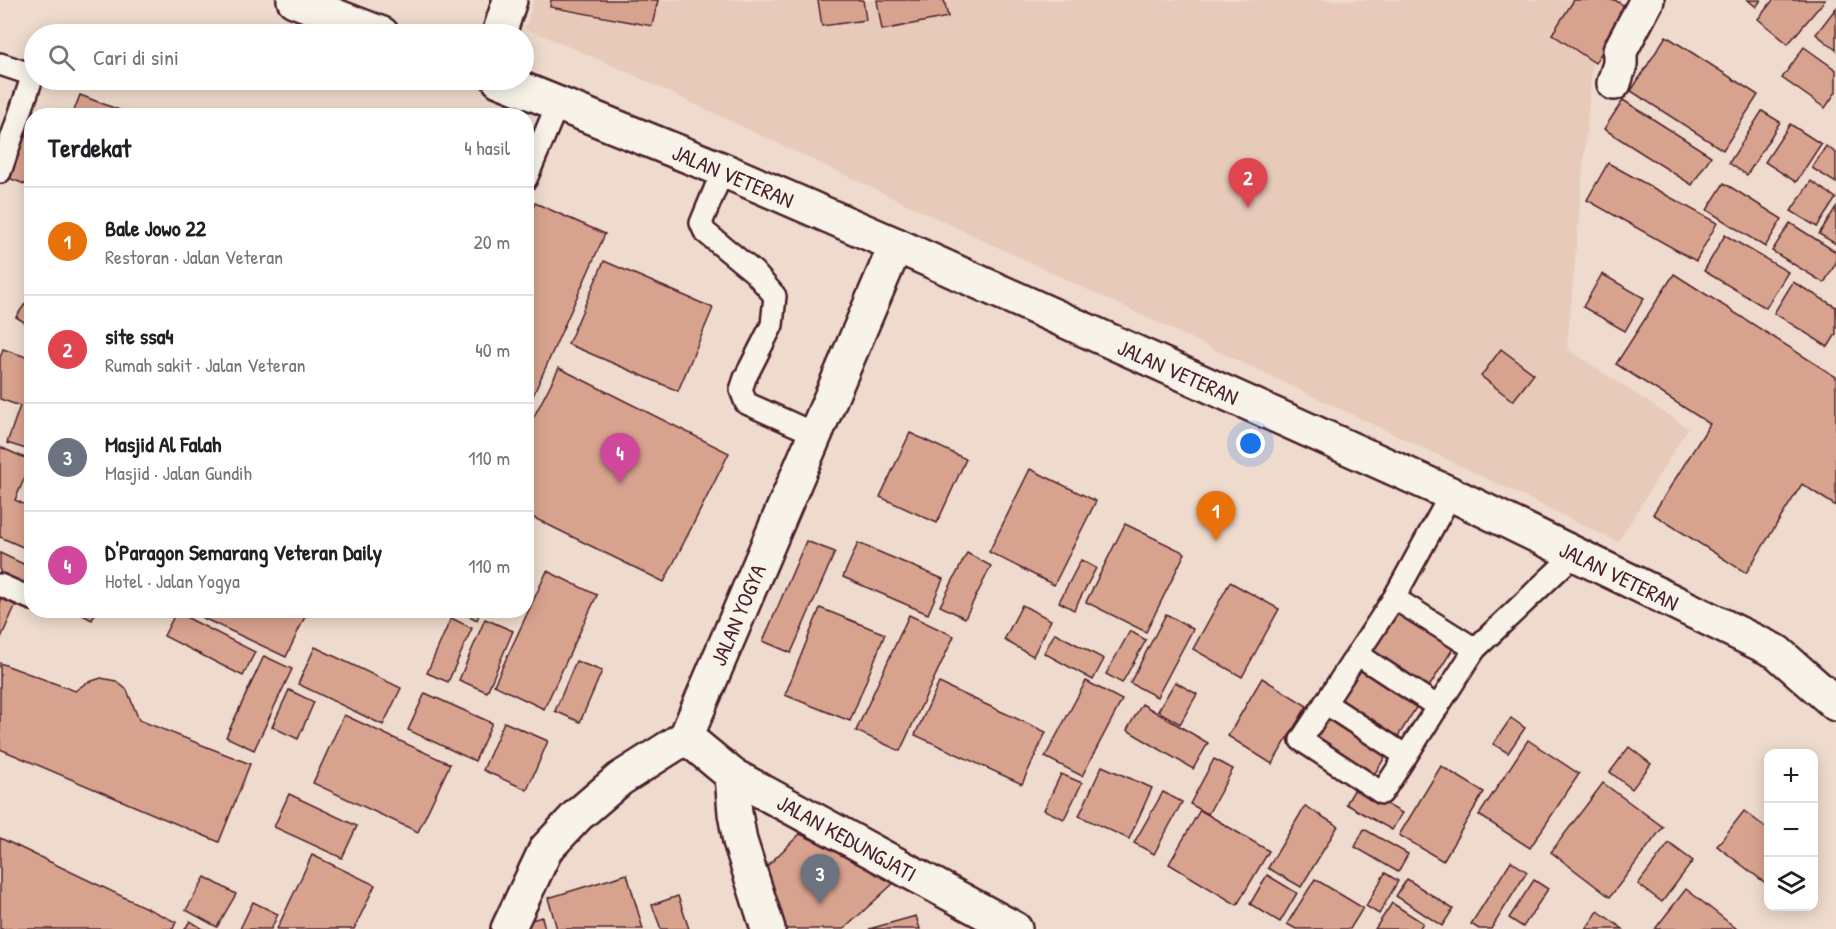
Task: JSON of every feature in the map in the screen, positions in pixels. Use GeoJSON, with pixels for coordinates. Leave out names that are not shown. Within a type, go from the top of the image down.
{"type":"FeatureCollection","features":[{"type":"Feature","properties":{"kind":"main road"},"geometry":{"type":"LineString","coordinates":[[294,0],[344,8],[367,24]]}},
{"type":"Feature","properties":{"kind":"main road"},"geometry":{"type":"LineString","coordinates":[[502,24],[510,0]]}},
{"type":"Feature","properties":{"kind":"main road"},"geometry":{"type":"LineString","coordinates":[[1614,83],[1620,64],[1620,51],[1647,0]]}},
{"type":"Feature","properties":{"kind":"main road","name":"JALAN VETERAN"},"geometry":{"type":"LineString","coordinates":[[525,90],[723,170],[896,245],[1452,494],[1777,652],[1836,704]]}},
{"type":"Feature","properties":{"kind":"main road","name":"JALAN YOGYA"},"geometry":{"type":"LineString","coordinates":[[686,737],[896,245]]}},
{"type":"Feature","properties":{"kind":"main road"},"geometry":{"type":"LineString","coordinates":[[507,929],[546,849],[578,815],[620,779],[686,737]]}},
{"type":"Feature","properties":{"kind":"main road","name":"JALAN KEDUNGJATI"},"geometry":{"type":"LineString","coordinates":[[686,737],[732,775],[1015,929]]}},
{"type":"Feature","properties":{"kind":"main road"},"geometry":{"type":"LineString","coordinates":[[732,775],[740,841],[768,929]]}},
{"type":"Feature","properties":{"kind":"lane"},"geometry":{"type":"LineString","coordinates":[[0,64],[24,72]]}},
{"type":"Feature","properties":{"kind":"lane"},"geometry":{"type":"LineString","coordinates":[[0,172],[28,90]]}},
{"type":"Feature","properties":{"kind":"lane"},"geometry":{"type":"LineString","coordinates":[[534,160],[558,103]]}},
{"type":"Feature","properties":{"kind":"lane"},"geometry":{"type":"LineString","coordinates":[[723,170],[701,223],[705,232],[754,272],[775,296],[772,325],[741,390],[746,403],[815,434]]}},
{"type":"Feature","properties":{"kind":"lane"},"geometry":{"type":"LineString","coordinates":[[1452,494],[1394,598],[1301,740],[1382,793],[1476,649],[1575,554]]}},
{"type":"Feature","properties":{"kind":"lane"},"geometry":{"type":"LineString","coordinates":[[0,585],[24,596]]}},
{"type":"Feature","properties":{"kind":"lane"},"geometry":{"type":"LineString","coordinates":[[1394,598],[1476,649]]}},
{"type":"Feature","properties":{"kind":"lane"},"geometry":{"type":"LineString","coordinates":[[1357,654],[1438,707]]}},
{"type":"Feature","properties":{"kind":"lane"},"geometry":{"type":"LineString","coordinates":[[1325,703],[1406,756]]}},
{"type":"Feature","properties":{"kind":"shaded area"},"geometry":{"type":"Polygon","coordinates":[[[534,0],[1598,0],[1567,349],[1688,428],[1618,542],[616,67],[534,32],[534,24],[526,24],[534,0]]]}},
{"type":"Feature","properties":{"kind":"building"},"geometry":{"type":"Polygon","coordinates":[[[551,0],[658,0],[652,26],[550,7],[551,0]]]}},
{"type":"Feature","properties":{"kind":"building"},"geometry":{"type":"Polygon","coordinates":[[[818,0],[863,0],[866,20],[822,26],[818,0]]]}},
{"type":"Feature","properties":{"kind":"building"},"geometry":{"type":"Polygon","coordinates":[[[877,0],[944,0],[948,17],[882,30],[877,0]]]}},
{"type":"Feature","properties":{"kind":"building"},"geometry":{"type":"Polygon","coordinates":[[[1574,0],[1615,0],[1629,9],[1595,63],[1552,34],[1574,0]]]}},
{"type":"Feature","properties":{"kind":"building"},"geometry":{"type":"Polygon","coordinates":[[[1748,0],[1761,0],[1756,7],[1748,0]]]}},
{"type":"Feature","properties":{"kind":"building"},"geometry":{"type":"Polygon","coordinates":[[[1773,0],[1825,0],[1788,44],[1758,19],[1773,0]]]}},
{"type":"Feature","properties":{"kind":"building"},"geometry":{"type":"Polygon","coordinates":[[[1836,8],[1836,50],[1816,34],[1836,8]]]}},
{"type":"Feature","properties":{"kind":"building"},"geometry":{"type":"Polygon","coordinates":[[[1666,36],[1758,95],[1723,150],[1631,91],[1666,36]]]}},
{"type":"Feature","properties":{"kind":"building"},"geometry":{"type":"Polygon","coordinates":[[[1804,47],[1836,70],[1836,92],[1825,108],[1782,78],[1804,47]]]}},
{"type":"Feature","properties":{"kind":"building"},"geometry":{"type":"Polygon","coordinates":[[[80,95],[114,108],[75,108],[80,95]]]}},
{"type":"Feature","properties":{"kind":"building"},"geometry":{"type":"Polygon","coordinates":[[[1623,100],[1711,156],[1692,185],[1604,129],[1623,100]]]}},
{"type":"Feature","properties":{"kind":"building"},"geometry":{"type":"Polygon","coordinates":[[[1762,111],[1780,122],[1747,175],[1729,163],[1762,111]]]}},
{"type":"Feature","properties":{"kind":"building"},"geometry":{"type":"Polygon","coordinates":[[[24,114],[24,184],[1,175],[24,114]]]}},
{"type":"Feature","properties":{"kind":"building"},"geometry":{"type":"Polygon","coordinates":[[[1790,124],[1821,144],[1796,182],[1765,162],[1790,124]]]}},
{"type":"Feature","properties":{"kind":"building"},"geometry":{"type":"Polygon","coordinates":[[[1826,146],[1836,153],[1836,183],[1812,168],[1826,146]]]}},
{"type":"Feature","properties":{"kind":"building"},"geometry":{"type":"Polygon","coordinates":[[[1608,163],[1717,223],[1696,261],[1587,200],[1608,163]]]}},
{"type":"Feature","properties":{"kind":"building"},"geometry":{"type":"Polygon","coordinates":[[[1811,181],[1836,198],[1817,227],[1791,211],[1811,181]]]}},
{"type":"Feature","properties":{"kind":"building"},"geometry":{"type":"Polygon","coordinates":[[[1724,183],[1782,219],[1765,247],[1707,210],[1724,183]]]}},
{"type":"Feature","properties":{"kind":"building"},"geometry":{"type":"Polygon","coordinates":[[[535,203],[605,234],[534,394],[535,203]]]}},
{"type":"Feature","properties":{"kind":"building"},"geometry":{"type":"Polygon","coordinates":[[[1836,207],[1836,244],[1819,234],[1836,207]]]}},
{"type":"Feature","properties":{"kind":"building"},"geometry":{"type":"Polygon","coordinates":[[[1790,223],[1836,252],[1836,263],[1824,283],[1772,251],[1790,223]]]}},
{"type":"Feature","properties":{"kind":"building"},"geometry":{"type":"Polygon","coordinates":[[[1725,235],[1788,272],[1766,308],[1704,271],[1725,235]]]}},
{"type":"Feature","properties":{"kind":"building"},"geometry":{"type":"Polygon","coordinates":[[[604,261],[713,308],[678,391],[568,344],[604,261]]]}},
{"type":"Feature","properties":{"kind":"building"},"geometry":{"type":"Polygon","coordinates":[[[1602,274],[1644,298],[1625,331],[1583,307],[1602,274]]]}},
{"type":"Feature","properties":{"kind":"building"},"geometry":{"type":"Polygon","coordinates":[[[1674,274],[1836,377],[1836,506],[1802,484],[1746,573],[1653,514],[1710,424],[1616,364],[1674,274]]]}},
{"type":"Feature","properties":{"kind":"building"},"geometry":{"type":"Polygon","coordinates":[[[1793,282],[1836,307],[1836,334],[1828,347],[1774,313],[1793,282]]]}},
{"type":"Feature","properties":{"kind":"building"},"geometry":{"type":"Polygon","coordinates":[[[24,306],[24,322],[16,317],[24,306]]]}},
{"type":"Feature","properties":{"kind":"building"},"geometry":{"type":"Polygon","coordinates":[[[3,349],[24,356],[24,448],[7,443],[20,406],[0,399],[0,358],[3,349]]]}},
{"type":"Feature","properties":{"kind":"building"},"geometry":{"type":"Polygon","coordinates":[[[1501,349],[1534,374],[1513,401],[1481,376],[1501,349]]]}},
{"type":"Feature","properties":{"kind":"building"},"geometry":{"type":"Polygon","coordinates":[[[559,368],[729,453],[664,582],[534,518],[534,416],[559,368]]]}},
{"type":"Feature","properties":{"kind":"building"},"geometry":{"type":"Polygon","coordinates":[[[910,433],[966,459],[937,523],[880,497],[910,433]]]}},
{"type":"Feature","properties":{"kind":"building"},"geometry":{"type":"Polygon","coordinates":[[[0,447],[24,458],[24,479],[15,500],[24,504],[24,548],[0,537],[0,447]]]}},
{"type":"Feature","properties":{"kind":"building"},"geometry":{"type":"Polygon","coordinates":[[[1030,469],[1096,501],[1054,585],[989,552],[1030,469]]]}},
{"type":"Feature","properties":{"kind":"building"},"geometry":{"type":"Polygon","coordinates":[[[1125,524],[1185,553],[1146,632],[1086,602],[1125,524]]]}},
{"type":"Feature","properties":{"kind":"building"},"geometry":{"type":"Polygon","coordinates":[[[806,541],[835,552],[791,653],[763,641],[806,541]]]}},
{"type":"Feature","properties":{"kind":"building"},"geometry":{"type":"Polygon","coordinates":[[[858,543],[943,579],[928,614],[843,577],[858,543]]]}},
{"type":"Feature","properties":{"kind":"building"},"geometry":{"type":"Polygon","coordinates":[[[0,553],[24,564],[24,587],[0,576],[0,553]]]}},
{"type":"Feature","properties":{"kind":"building"},"geometry":{"type":"Polygon","coordinates":[[[967,553],[991,566],[965,618],[940,606],[967,553]]]}},
{"type":"Feature","properties":{"kind":"building"},"geometry":{"type":"Polygon","coordinates":[[[1081,560],[1096,568],[1074,610],[1059,602],[1081,560]]]}},
{"type":"Feature","properties":{"kind":"building"},"geometry":{"type":"Polygon","coordinates":[[[547,571],[597,595],[544,709],[494,685],[525,618],[534,618],[534,599],[547,571]]]}},
{"type":"Feature","properties":{"kind":"building"},"geometry":{"type":"Polygon","coordinates":[[[1230,582],[1279,609],[1242,677],[1193,649],[1230,582]]]}},
{"type":"Feature","properties":{"kind":"building"},"geometry":{"type":"Polygon","coordinates":[[[0,597],[16,604],[0,640],[0,597]]]}},
{"type":"Feature","properties":{"kind":"building"},"geometry":{"type":"Polygon","coordinates":[[[1399,600],[1459,639],[1372,778],[1308,737],[1399,600]]]}},
{"type":"Feature","properties":{"kind":"building"},"geometry":{"type":"Polygon","coordinates":[[[1022,605],[1051,620],[1033,656],[1004,640],[1022,605]]]}},
{"type":"Feature","properties":{"kind":"building"},"geometry":{"type":"Polygon","coordinates":[[[820,608],[885,634],[850,721],[785,695],[820,608]]]}},
{"type":"Feature","properties":{"kind":"building"},"geometry":{"type":"Polygon","coordinates":[[[1166,614],[1193,629],[1157,697],[1130,683],[1166,614]]]}},
{"type":"Feature","properties":{"kind":"building"},"geometry":{"type":"Polygon","coordinates":[[[909,615],[954,636],[900,751],[856,731],[909,615]]]}},
{"type":"Feature","properties":{"kind":"building"},"geometry":{"type":"Polygon","coordinates":[[[173,618],[188,618],[255,652],[243,676],[164,636],[173,618]]]}},
{"type":"Feature","properties":{"kind":"building"},"geometry":{"type":"Polygon","coordinates":[[[203,618],[304,618],[286,657],[203,618]]]}},
{"type":"Feature","properties":{"kind":"building"},"geometry":{"type":"Polygon","coordinates":[[[451,618],[472,628],[448,682],[427,673],[451,618]]]}},
{"type":"Feature","properties":{"kind":"building"},"geometry":{"type":"Polygon","coordinates":[[[485,619],[513,631],[487,692],[459,680],[485,619]]]}},
{"type":"Feature","properties":{"kind":"building"},"geometry":{"type":"Polygon","coordinates":[[[1130,631],[1146,640],[1122,683],[1106,674],[1130,631]]]}},
{"type":"Feature","properties":{"kind":"building"},"geometry":{"type":"Polygon","coordinates":[[[1055,633],[1104,659],[1093,680],[1044,653],[1055,633]]]}},
{"type":"Feature","properties":{"kind":"building"},"geometry":{"type":"Polygon","coordinates":[[[315,647],[401,688],[383,725],[298,684],[315,647]]]}},
{"type":"Feature","properties":{"kind":"building"},"geometry":{"type":"Polygon","coordinates":[[[264,656],[292,669],[254,750],[226,737],[264,656]]]}},
{"type":"Feature","properties":{"kind":"building"},"geometry":{"type":"Polygon","coordinates":[[[576,661],[602,671],[580,722],[555,711],[576,661]]]}},
{"type":"Feature","properties":{"kind":"building"},"geometry":{"type":"Polygon","coordinates":[[[0,663],[75,691],[86,683],[101,678],[116,681],[127,690],[139,720],[250,764],[219,842],[0,749],[0,663]]]}},
{"type":"Feature","properties":{"kind":"building"},"geometry":{"type":"Polygon","coordinates":[[[1262,678],[1307,706],[1272,764],[1228,736],[1262,678]]]}},
{"type":"Feature","properties":{"kind":"building"},"geometry":{"type":"Polygon","coordinates":[[[1086,681],[1122,700],[1082,776],[1045,757],[1086,681]]]}},
{"type":"Feature","properties":{"kind":"building"},"geometry":{"type":"Polygon","coordinates":[[[1175,682],[1197,694],[1180,724],[1158,711],[1175,682]]]}},
{"type":"Feature","properties":{"kind":"building"},"geometry":{"type":"Polygon","coordinates":[[[939,683],[1046,732],[1022,784],[915,735],[939,683]]]}},
{"type":"Feature","properties":{"kind":"building"},"geometry":{"type":"Polygon","coordinates":[[[289,690],[314,702],[298,739],[272,727],[289,690]]]}},
{"type":"Feature","properties":{"kind":"building"},"geometry":{"type":"Polygon","coordinates":[[[425,693],[492,723],[475,761],[408,730],[425,693]]]}},
{"type":"Feature","properties":{"kind":"building"},"geometry":{"type":"Polygon","coordinates":[[[1142,704],[1208,743],[1193,769],[1127,730],[1142,704]]]}},
{"type":"Feature","properties":{"kind":"building"},"geometry":{"type":"Polygon","coordinates":[[[344,715],[450,764],[418,832],[313,783],[344,715]]]}},
{"type":"Feature","properties":{"kind":"building"},"geometry":{"type":"Polygon","coordinates":[[[1511,718],[1525,728],[1508,753],[1493,744],[1511,718]]]}},
{"type":"Feature","properties":{"kind":"building"},"geometry":{"type":"Polygon","coordinates":[[[504,722],[548,741],[527,790],[483,770],[504,722]]]}},
{"type":"Feature","properties":{"kind":"building"},"geometry":{"type":"Polygon","coordinates":[[[1528,740],[1579,774],[1530,848],[1479,815],[1528,740]]]}},
{"type":"Feature","properties":{"kind":"building"},"geometry":{"type":"Polygon","coordinates":[[[1629,747],[1651,764],[1632,789],[1610,772],[1629,747]]]}},
{"type":"Feature","properties":{"kind":"building"},"geometry":{"type":"Polygon","coordinates":[[[1214,759],[1233,769],[1208,814],[1190,804],[1214,759]]]}},
{"type":"Feature","properties":{"kind":"building"},"geometry":{"type":"Polygon","coordinates":[[[1102,766],[1152,788],[1129,839],[1079,816],[1102,766]]]}},
{"type":"Feature","properties":{"kind":"building"},"geometry":{"type":"Polygon","coordinates":[[[1441,766],[1484,792],[1443,861],[1399,835],[1441,766]]]}},
{"type":"Feature","properties":{"kind":"building"},"geometry":{"type":"Polygon","coordinates":[[[1061,774],[1082,783],[1064,819],[1044,810],[1061,774]]]}},
{"type":"Feature","properties":{"kind":"building"},"geometry":{"type":"Polygon","coordinates":[[[1603,783],[1663,827],[1610,897],[1551,852],[1603,783]]]}},
{"type":"Feature","properties":{"kind":"building"},"geometry":{"type":"Polygon","coordinates":[[[1356,787],[1402,813],[1392,830],[1346,804],[1356,787]]]}},
{"type":"Feature","properties":{"kind":"building"},"geometry":{"type":"Polygon","coordinates":[[[1163,792],[1182,802],[1154,854],[1134,843],[1163,792]]]}},
{"type":"Feature","properties":{"kind":"building"},"geometry":{"type":"Polygon","coordinates":[[[289,794],[357,826],[342,858],[274,827],[289,794]]]}},
{"type":"Feature","properties":{"kind":"building"},"geometry":{"type":"Polygon","coordinates":[[[1305,806],[1338,826],[1301,887],[1268,868],[1305,806]]]}},
{"type":"Feature","properties":{"kind":"building"},"geometry":{"type":"Polygon","coordinates":[[[1200,810],[1269,851],[1237,905],[1169,864],[1200,810]]]}},
{"type":"Feature","properties":{"kind":"building"},"geometry":{"type":"Polygon","coordinates":[[[1744,811],[1764,826],[1764,882],[1717,846],[1744,811]]]}},
{"type":"Feature","properties":{"kind":"building"},"geometry":{"type":"Polygon","coordinates":[[[1364,829],[1408,854],[1398,872],[1355,847],[1364,829]]]}},
{"type":"Feature","properties":{"kind":"building"},"geometry":{"type":"Polygon","coordinates":[[[800,834],[897,880],[844,929],[778,929],[759,874],[800,834]]]}},
{"type":"Feature","properties":{"kind":"building"},"geometry":{"type":"Polygon","coordinates":[[[0,838],[176,922],[173,929],[0,929],[0,838]]]}},
{"type":"Feature","properties":{"kind":"building"},"geometry":{"type":"Polygon","coordinates":[[[1669,843],[1693,861],[1662,902],[1638,884],[1669,843]]]}},
{"type":"Feature","properties":{"kind":"building"},"geometry":{"type":"Polygon","coordinates":[[[312,855],[375,885],[354,929],[277,929],[312,855]]]}},
{"type":"Feature","properties":{"kind":"building"},"geometry":{"type":"Polygon","coordinates":[[[1511,861],[1527,872],[1491,929],[1479,929],[1471,924],[1511,861]]]}},
{"type":"Feature","properties":{"kind":"building"},"geometry":{"type":"Polygon","coordinates":[[[1385,873],[1398,881],[1379,914],[1366,906],[1385,873]]]}},
{"type":"Feature","properties":{"kind":"building"},"geometry":{"type":"Polygon","coordinates":[[[627,874],[643,929],[557,929],[548,898],[627,874]]]}},
{"type":"Feature","properties":{"kind":"building"},"geometry":{"type":"Polygon","coordinates":[[[1267,875],[1297,893],[1280,922],[1250,904],[1267,875]]]}},
{"type":"Feature","properties":{"kind":"building"},"geometry":{"type":"Polygon","coordinates":[[[205,877],[236,894],[217,927],[186,910],[205,877]]]}},
{"type":"Feature","properties":{"kind":"building"},"geometry":{"type":"Polygon","coordinates":[[[1315,879],[1363,908],[1350,929],[1296,929],[1287,924],[1315,879]]]}},
{"type":"Feature","properties":{"kind":"building"},"geometry":{"type":"Polygon","coordinates":[[[1407,879],[1453,909],[1442,926],[1396,896],[1407,879]]]}},
{"type":"Feature","properties":{"kind":"building"},"geometry":{"type":"Polygon","coordinates":[[[1534,880],[1548,889],[1523,927],[1509,918],[1534,880]]]}},
{"type":"Feature","properties":{"kind":"building"},"geometry":{"type":"Polygon","coordinates":[[[1686,889],[1737,929],[1655,929],[1686,889]]]}},
{"type":"Feature","properties":{"kind":"building"},"geometry":{"type":"Polygon","coordinates":[[[678,896],[689,929],[661,929],[652,905],[678,896]]]}},
{"type":"Feature","properties":{"kind":"building"},"geometry":{"type":"Polygon","coordinates":[[[253,902],[278,914],[271,929],[240,929],[253,902]]]}},
{"type":"Feature","properties":{"kind":"building"},"geometry":{"type":"Polygon","coordinates":[[[1392,903],[1423,923],[1419,929],[1375,929],[1392,903]]]}},
{"type":"Feature","properties":{"kind":"building"},"geometry":{"type":"Polygon","coordinates":[[[1598,911],[1623,929],[1586,929],[1598,911]]]}},
{"type":"Feature","properties":{"kind":"building"},"geometry":{"type":"Polygon","coordinates":[[[916,916],[920,929],[869,929],[916,916]]]}},
{"type":"Feature","properties":{"kind":"building"},"geometry":{"type":"Polygon","coordinates":[[[542,917],[545,929],[511,929],[511,926],[542,917]]]}},
{"type":"Feature","properties":{"kind":"building"},"geometry":{"type":"Polygon","coordinates":[[[190,921],[203,929],[185,929],[190,921]]]}},
{"type":"Feature","properties":{"kind":"place","name":"site ssa4"},"geometry":{"type":"Point","coordinates":[1248,208]}},
{"type":"Feature","properties":{"kind":"place","name":"D'Paragon Semarang Veteran Daily"},"geometry":{"type":"Point","coordinates":[620,483]}},
{"type":"Feature","properties":{"kind":"place","name":"Bale Jowo 22"},"geometry":{"type":"Point","coordinates":[1216,541]}},
{"type":"Feature","properties":{"kind":"place","name":"Masjid Al Falah"},"geometry":{"type":"Point","coordinates":[820,904]}}]}
